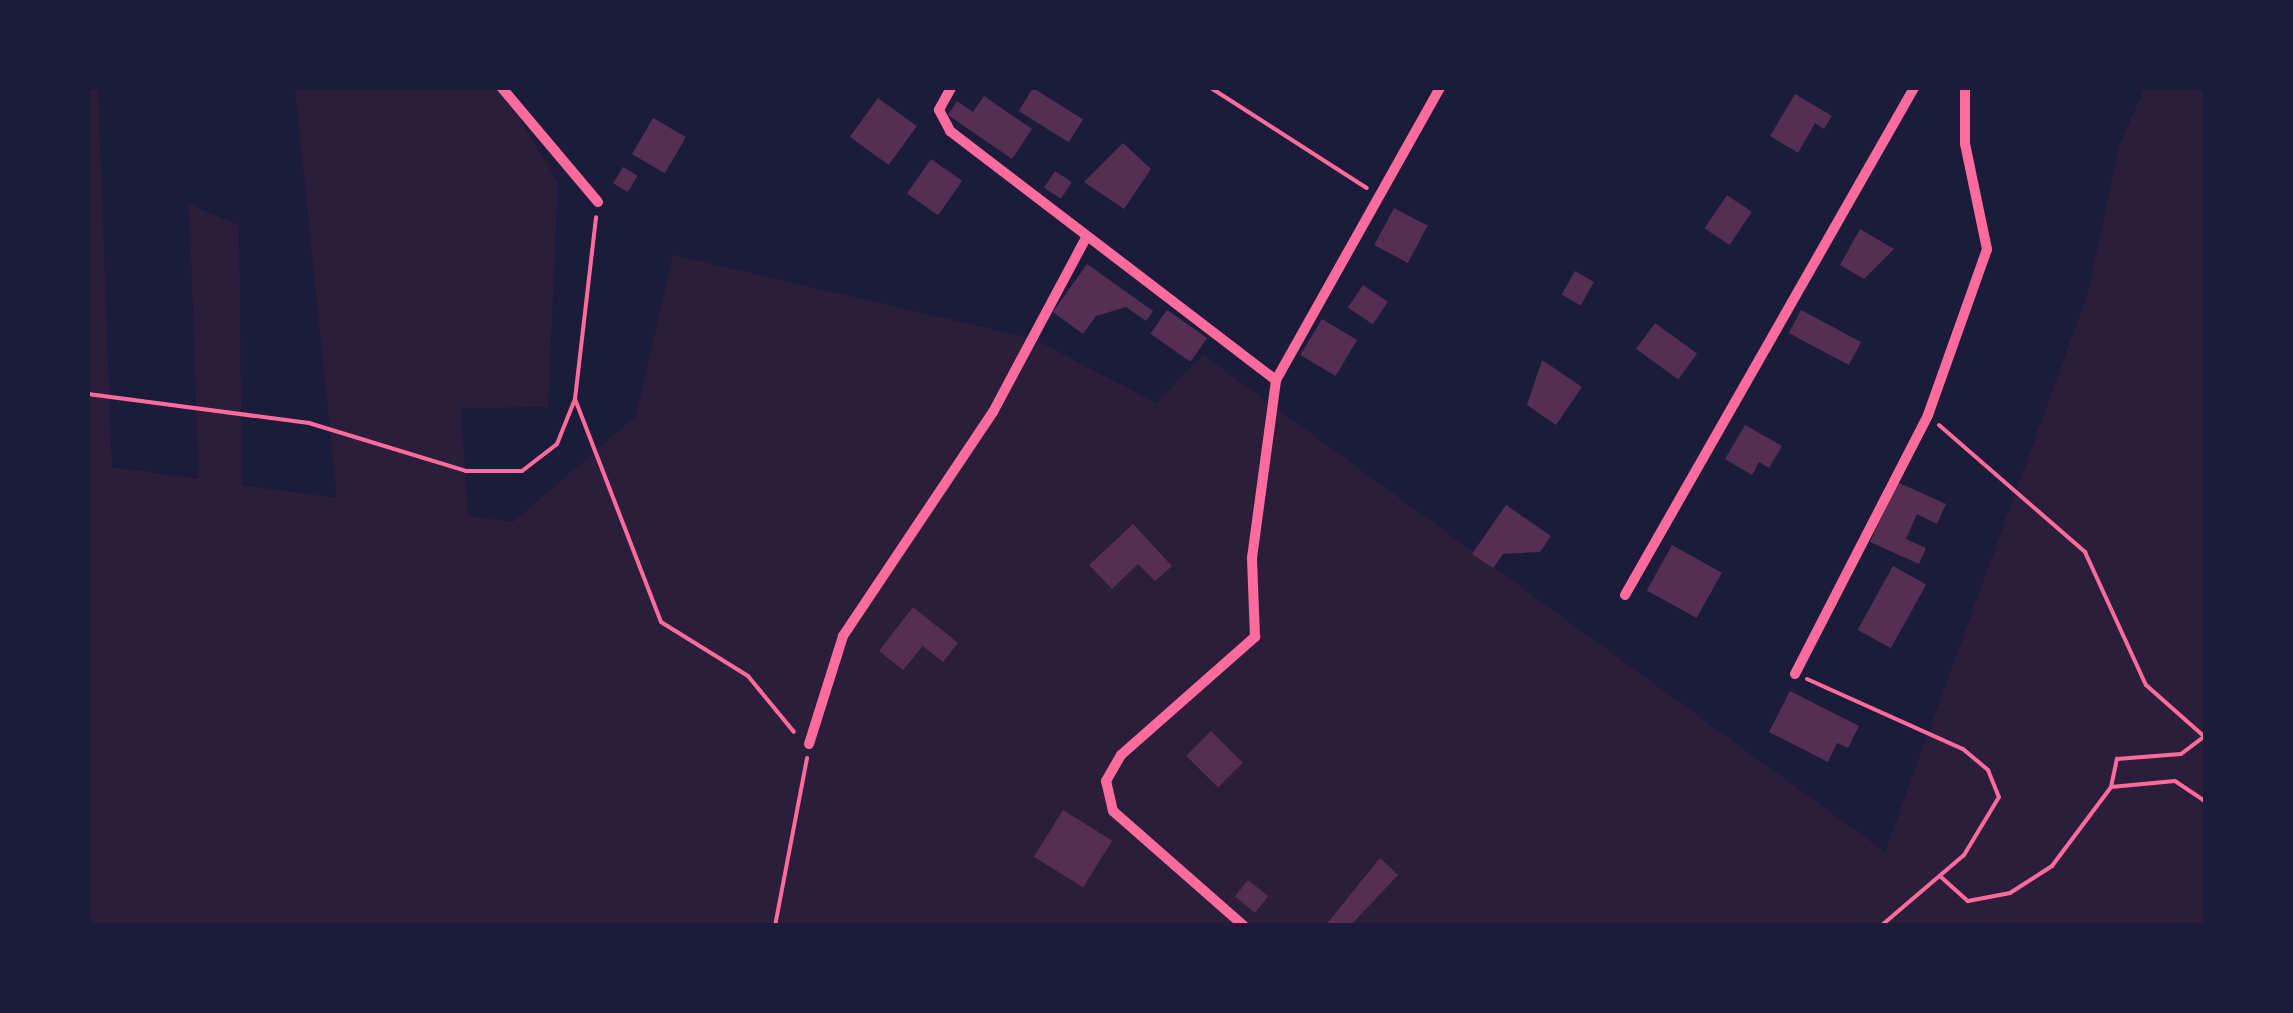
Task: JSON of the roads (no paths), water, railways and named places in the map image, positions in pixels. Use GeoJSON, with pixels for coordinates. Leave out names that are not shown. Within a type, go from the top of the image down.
{"type":"FeatureCollection","features":[{"type":"Feature","properties":{"kind":"street"},"geometry":{"type":"LineString","coordinates":[[502,88],[598,202]]}},
{"type":"Feature","properties":{"kind":"street"},"geometry":{"type":"LineString","coordinates":[[951,88],[941,121],[1086,238],[1276,380]]}},
{"type":"Feature","properties":{"kind":"street"},"geometry":{"type":"LineString","coordinates":[[1244,926],[1113,811],[1106,781],[1121,755],[1256,637],[1252,558],[1276,380],[1440,88]]}},
{"type":"Feature","properties":{"kind":"street"},"geometry":{"type":"LineString","coordinates":[[1625,595],[1914,88]]}},
{"type":"Feature","properties":{"kind":"street"},"geometry":{"type":"LineString","coordinates":[[1795,674],[1928,415],[1987,250],[1965,144],[1965,88]]}},
{"type":"Feature","properties":{"kind":"street"},"geometry":{"type":"LineString","coordinates":[[810,744],[843,636],[994,412],[1086,238]]}}]}
